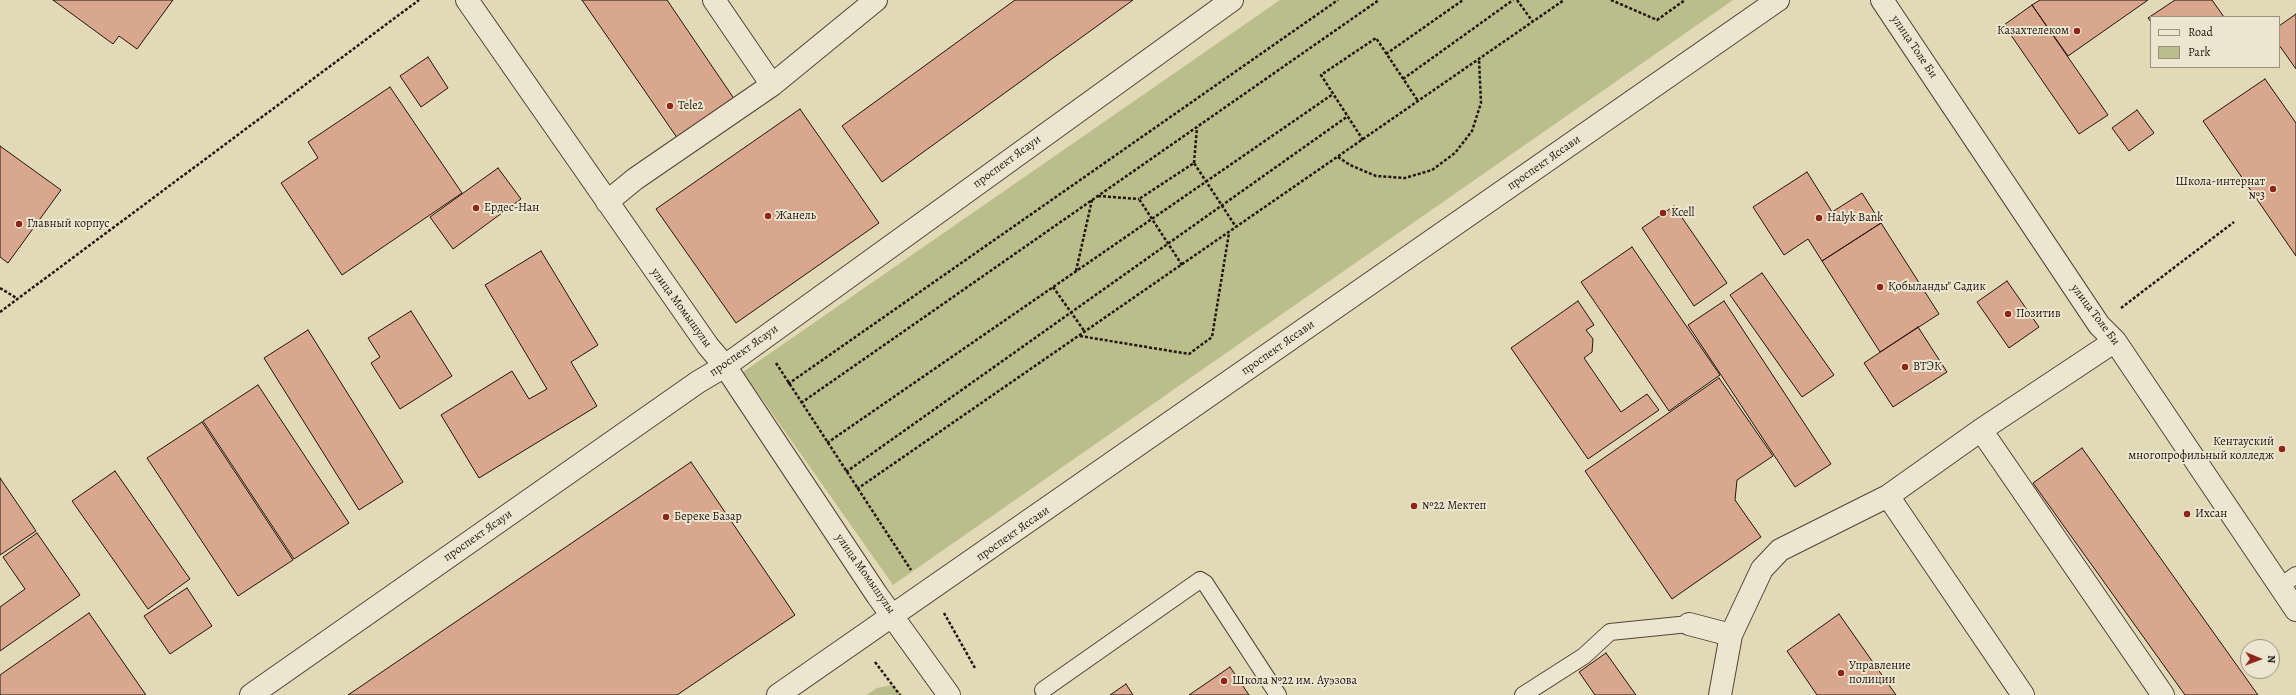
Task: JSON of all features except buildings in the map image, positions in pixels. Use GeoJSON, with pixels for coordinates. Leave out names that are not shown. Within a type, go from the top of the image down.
{"type":"FeatureCollection","features":[{"type":"Feature","properties":{"kind":"street","name":"улица Момышулы"},"geometry":{"type":"LineString","coordinates":[[467,0],[708,346],[725,366],[873,588],[893,614],[949,695]]}},
{"type":"Feature","properties":{"kind":"street"},"geometry":{"type":"LineString","coordinates":[[714,0],[772,84]]}},
{"type":"Feature","properties":{"kind":"street"},"geometry":{"type":"LineString","coordinates":[[607,202],[635,179],[772,84],[876,0]]}},
{"type":"Feature","properties":{"kind":"street","name":"проспект Яссави"},"geometry":{"type":"LineString","coordinates":[[778,695],[1778,0]]}},
{"type":"Feature","properties":{"kind":"street","name":"улица Толе Би"},"geometry":{"type":"LineString","coordinates":[[1882,0],[2099,325],[2114,341],[2288,581],[2296,610]]}},
{"type":"Feature","properties":{"kind":"street","name":"проспект Ясауи"},"geometry":{"type":"LineString","coordinates":[[251,695],[685,391],[725,366],[1218,4]]}},
{"type":"Feature","properties":{"kind":"street"},"geometry":{"type":"LineString","coordinates":[[1720,695],[1731,635],[1762,569],[1780,550],[1888,496],[1981,430],[2114,341]]}},
{"type":"Feature","properties":{"kind":"street"},"geometry":{"type":"LineString","coordinates":[[1981,430],[2162,695]]}},
{"type":"Feature","properties":{"kind":"street"},"geometry":{"type":"LineString","coordinates":[[1888,496],[2023,695]]}},
{"type":"Feature","properties":{"kind":"street"},"geometry":{"type":"LineString","coordinates":[[1688,624],[1731,635]]}},
{"type":"Feature","properties":{"kind":"lane"},"geometry":{"type":"LineString","coordinates":[[1043,690],[1200,580],[1204,583],[1278,695]]}},
{"type":"Feature","properties":{"kind":"lane"},"geometry":{"type":"LineString","coordinates":[[1523,695],[1584,656],[1610,632],[1688,624]]}},
{"type":"Feature","properties":{"kind":"path"},"geometry":{"type":"LineString","coordinates":[[0,312],[419,0]]}},
{"type":"Feature","properties":{"kind":"path"},"geometry":{"type":"LineString","coordinates":[[788,384],[1338,0]]}},
{"type":"Feature","properties":{"kind":"path"},"geometry":{"type":"LineString","coordinates":[[801,403],[1379,0]]}},
{"type":"Feature","properties":{"kind":"path"},"geometry":{"type":"LineString","coordinates":[[1386,54],[1463,0]]}},
{"type":"Feature","properties":{"kind":"path"},"geometry":{"type":"LineString","coordinates":[[1403,79],[1513,0]]}},
{"type":"Feature","properties":{"kind":"path"},"geometry":{"type":"LineString","coordinates":[[1517,0],[1533,22]]}},
{"type":"Feature","properties":{"kind":"path"},"geometry":{"type":"LineString","coordinates":[[857,490],[1564,0]]}},
{"type":"Feature","properties":{"kind":"path"},"geometry":{"type":"LineString","coordinates":[[1611,0],[1657,20],[1685,0]]}},
{"type":"Feature","properties":{"kind":"path"},"geometry":{"type":"LineString","coordinates":[[1363,140],[1321,76],[1376,38],[1418,101]]}},
{"type":"Feature","properties":{"kind":"path"},"geometry":{"type":"LineString","coordinates":[[1338,157],[1350,165],[1376,176],[1405,178],[1432,170],[1455,154],[1472,131],[1481,103],[1479,59]]}},
{"type":"Feature","properties":{"kind":"path"},"geometry":{"type":"LineString","coordinates":[[827,443],[1333,94]]}},
{"type":"Feature","properties":{"kind":"path"},"geometry":{"type":"LineString","coordinates":[[846,472],[1348,116]]}},
{"type":"Feature","properties":{"kind":"path"},"geometry":{"type":"LineString","coordinates":[[1197,127],[1194,163],[1236,227]]}},
{"type":"Feature","properties":{"kind":"path"},"geometry":{"type":"LineString","coordinates":[[1098,196],[1139,199],[1194,163]]}},
{"type":"Feature","properties":{"kind":"path"},"geometry":{"type":"LineString","coordinates":[[1139,199],[1182,265]]}},
{"type":"Feature","properties":{"kind":"path"},"geometry":{"type":"LineString","coordinates":[[1076,271],[1092,200]]}},
{"type":"Feature","properties":{"kind":"path"},"geometry":{"type":"LineString","coordinates":[[2140,294],[2234,222]]}},
{"type":"Feature","properties":{"kind":"path"},"geometry":{"type":"LineString","coordinates":[[1079,336],[1189,354],[1212,337],[1229,232]]}},
{"type":"Feature","properties":{"kind":"path"},"geometry":{"type":"LineString","coordinates":[[1053,287],[1085,332]]}},
{"type":"Feature","properties":{"kind":"path"},"geometry":{"type":"LineString","coordinates":[[0,288],[18,299]]}},
{"type":"Feature","properties":{"kind":"path"},"geometry":{"type":"LineString","coordinates":[[762,338],[788,384],[910,570],[931,590],[975,668]]}},
{"type":"Feature","properties":{"kind":"green space"},"geometry":{"type":"Polygon","coordinates":[[[1280,0],[1733,0],[893,585],[743,372],[1280,0]]]}},
{"type":"Feature","properties":{"kind":"green space"},"geometry":{"type":"Polygon","coordinates":[[[892,685],[903,695],[866,695],[877,688],[892,685]]]}},
{"type":"Feature","properties":{"kind":"place","name":"Казахтелеком"},"geometry":{"type":"Point","coordinates":[2077,31]}},
{"type":"Feature","properties":{"kind":"place","name":"Tele2"},"geometry":{"type":"Point","coordinates":[670,106]}},
{"type":"Feature","properties":{"kind":"place","name":"Школа-интернат №3"},"geometry":{"type":"Point","coordinates":[2273,189]}},
{"type":"Feature","properties":{"kind":"place","name":"Ердес-Нан"},"geometry":{"type":"Point","coordinates":[476,208]}},
{"type":"Feature","properties":{"kind":"place","name":"Kcell"},"geometry":{"type":"Point","coordinates":[1663,213]}},
{"type":"Feature","properties":{"kind":"place","name":"Жанель"},"geometry":{"type":"Point","coordinates":[768,216]}},
{"type":"Feature","properties":{"kind":"place","name":"Halyk Bank"},"geometry":{"type":"Point","coordinates":[1819,218]}},
{"type":"Feature","properties":{"kind":"place","name":"Главный корпус"},"geometry":{"type":"Point","coordinates":[19,224]}},
{"type":"Feature","properties":{"kind":"place","name":"Қобыланды\" Садик"},"geometry":{"type":"Point","coordinates":[1880,287]}},
{"type":"Feature","properties":{"kind":"place","name":"Позитив"},"geometry":{"type":"Point","coordinates":[2008,314]}},
{"type":"Feature","properties":{"kind":"place","name":"ВТЭК"},"geometry":{"type":"Point","coordinates":[1905,367]}},
{"type":"Feature","properties":{"kind":"place","name":"Кентауский многопрофильный колледж"},"geometry":{"type":"Point","coordinates":[2282,449]}},
{"type":"Feature","properties":{"kind":"place","name":"№22 Мектеп"},"geometry":{"type":"Point","coordinates":[1414,506]}},
{"type":"Feature","properties":{"kind":"place","name":"Ихсан"},"geometry":{"type":"Point","coordinates":[2187,514]}},
{"type":"Feature","properties":{"kind":"place","name":"Береке Базар"},"geometry":{"type":"Point","coordinates":[666,517]}},
{"type":"Feature","properties":{"kind":"place","name":"Управление полиции"},"geometry":{"type":"Point","coordinates":[1841,673]}},
{"type":"Feature","properties":{"kind":"place","name":"Школа №22 им. Ауэзова"},"geometry":{"type":"Point","coordinates":[1224,681]}}]}
